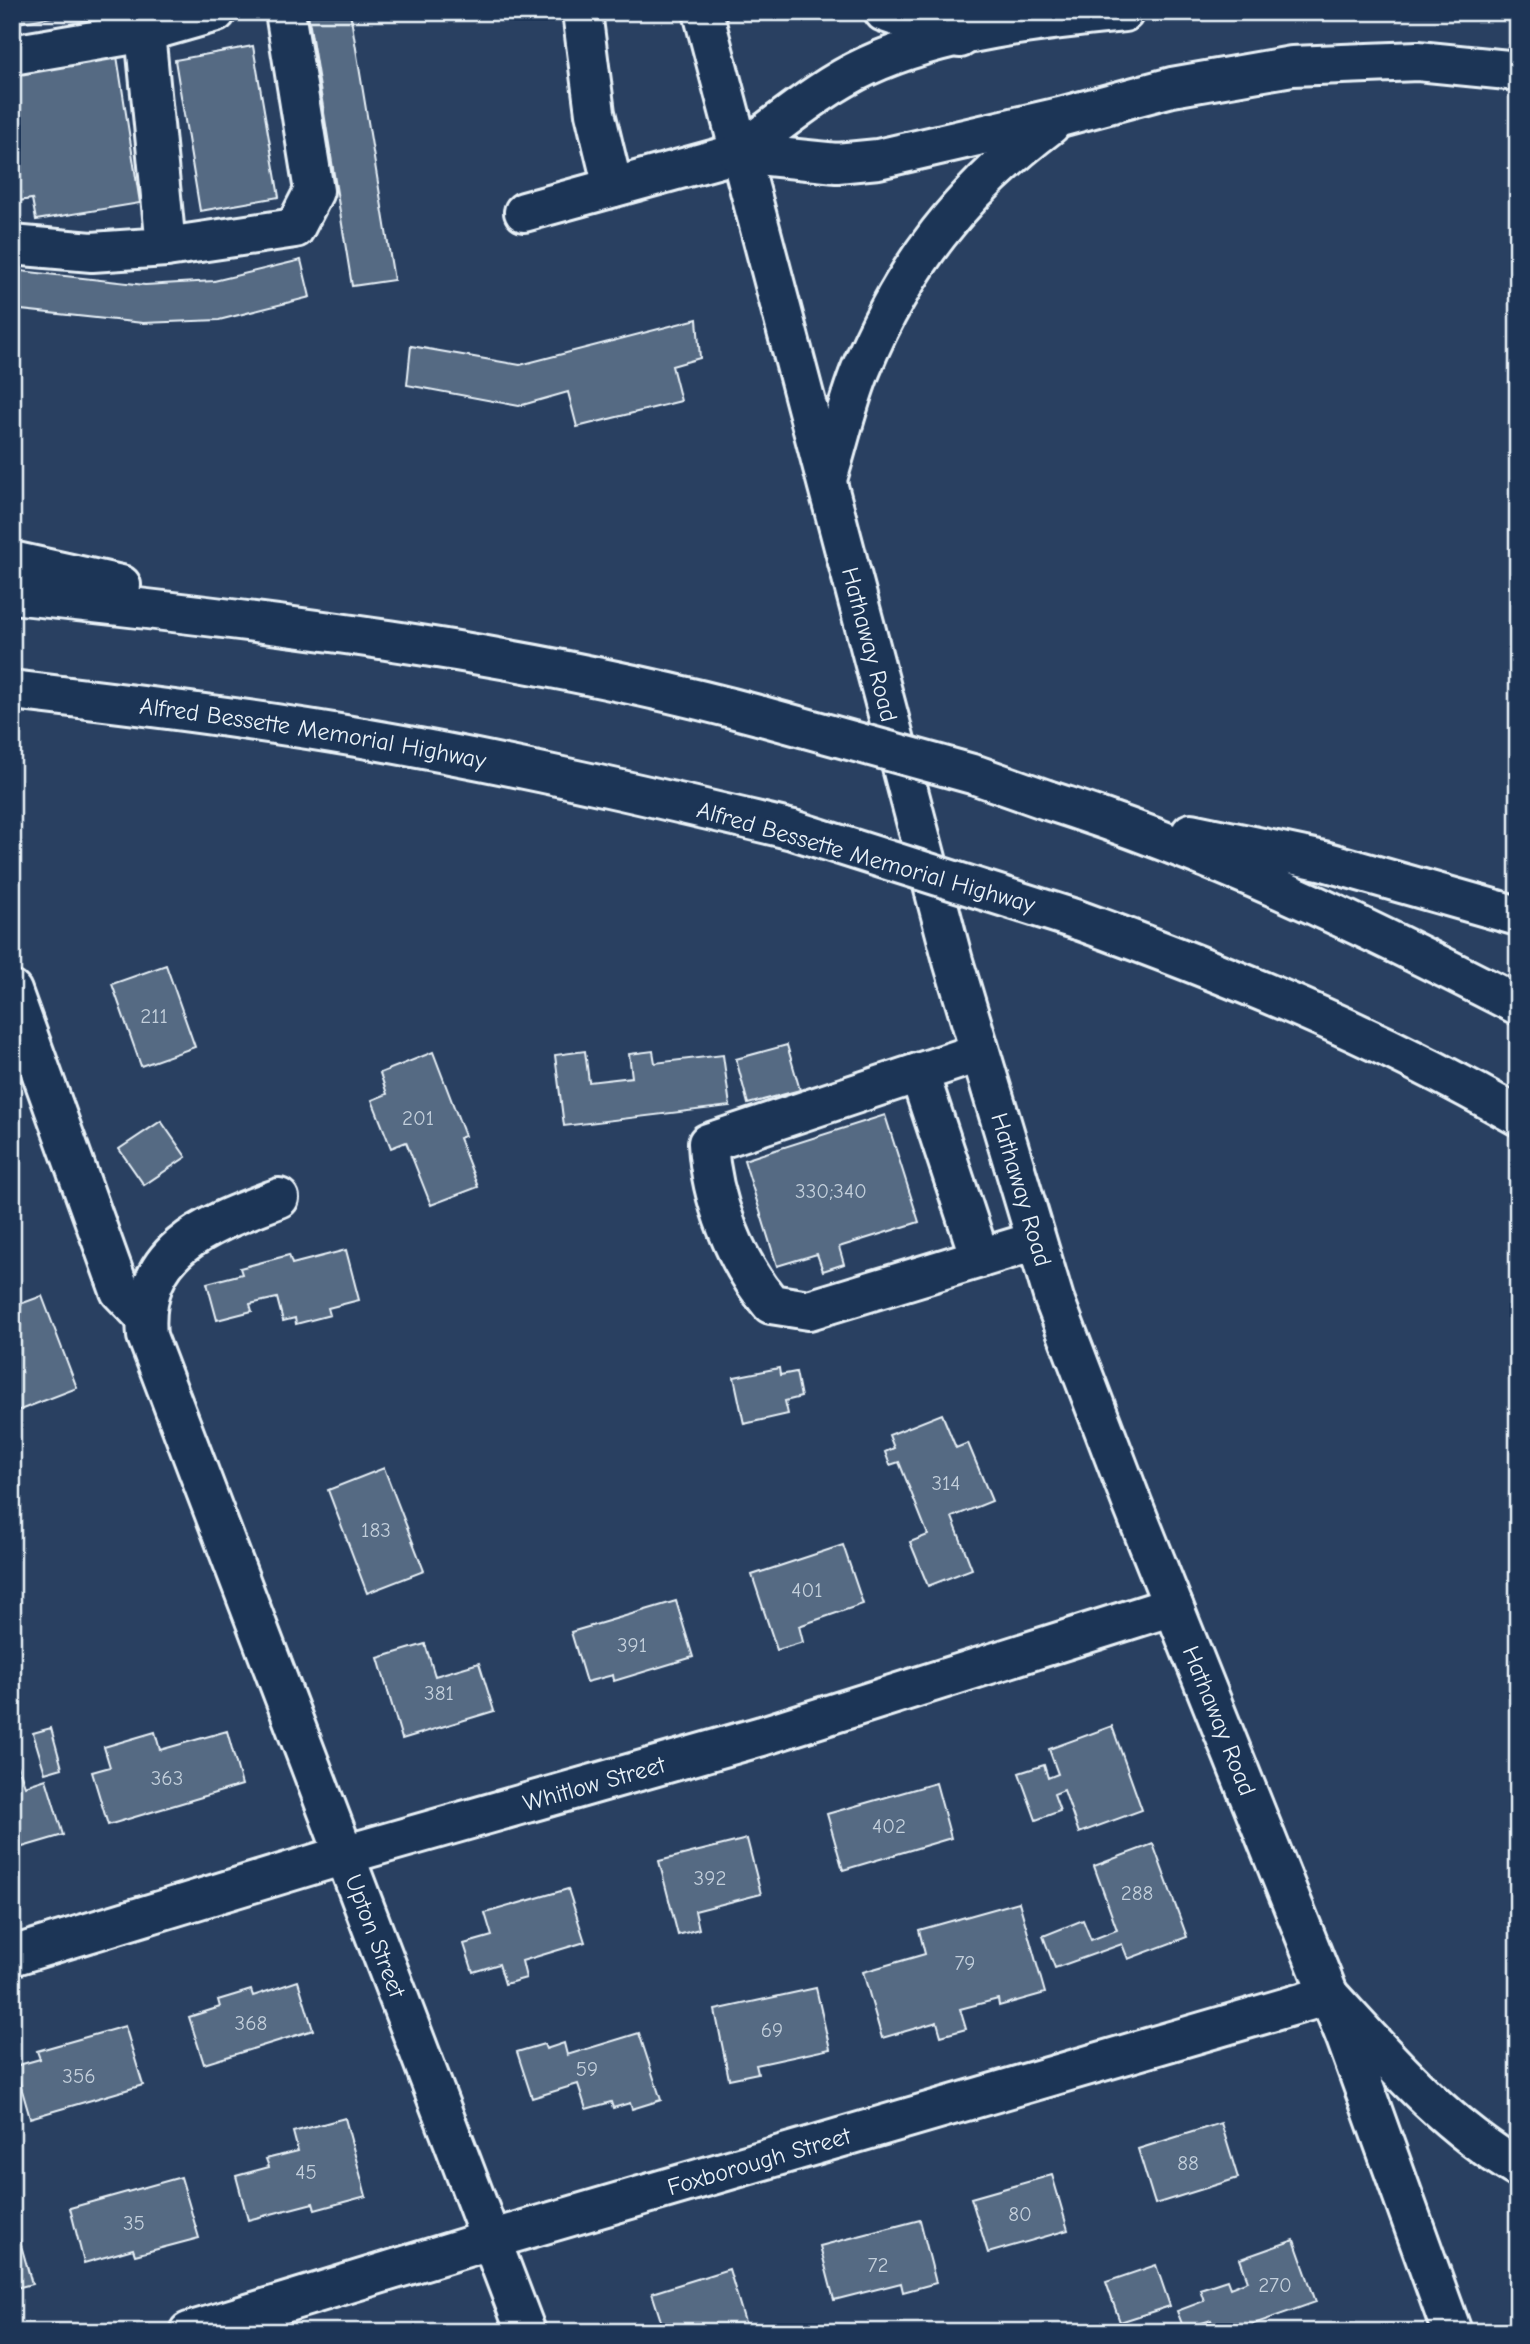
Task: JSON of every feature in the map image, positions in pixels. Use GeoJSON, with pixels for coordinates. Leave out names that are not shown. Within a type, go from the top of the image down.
{"type":"FeatureCollection","features":[{"type":"Feature","properties":{"kind":"main road"},"geometry":{"type":"LineString","coordinates":[[12,55],[145,22],[216,12]]}},
{"type":"Feature","properties":{"kind":"main road"},"geometry":{"type":"LineString","coordinates":[[12,245],[92,251],[166,247],[295,228],[314,191],[285,12]]}},
{"type":"Feature","properties":{"kind":"main road"},"geometry":{"type":"LineString","coordinates":[[582,12],[595,113],[613,187]]}},
{"type":"Feature","properties":{"kind":"main road","name":"Hathaway Road"},"geometry":{"type":"LineString","coordinates":[[703,12],[738,153],[828,476],[924,856],[978,1053],[1036,1241],[1092,1401],[1329,1995],[1452,2332]]}},
{"type":"Feature","properties":{"kind":"main road"},"geometry":{"type":"LineString","coordinates":[[884,12],[960,38]]}},
{"type":"Feature","properties":{"kind":"main road"},"geometry":{"type":"LineString","coordinates":[[524,212],[738,153],[823,92],[868,66],[960,38],[1048,21],[1124,12]]}},
{"type":"Feature","properties":{"kind":"main road"},"geometry":{"type":"LineString","coordinates":[[145,22],[166,247]]}},
{"type":"Feature","properties":{"kind":"main road"},"geometry":{"type":"LineString","coordinates":[[738,153],[837,163],[878,159],[1060,117],[1172,87],[1292,66],[1418,61],[1518,71]]}},
{"type":"Feature","properties":{"kind":"main road"},"geometry":{"type":"LineString","coordinates":[[828,476],[860,372],[881,323],[909,273],[943,225],[981,181],[1060,117]]}},
{"type":"Feature","properties":{"kind":"main road"},"geometry":{"type":"LineString","coordinates":[[12,561],[314,629]]}},
{"type":"Feature","properties":{"kind":"main road"},"geometry":{"type":"LineString","coordinates":[[12,594],[314,629],[533,665],[762,716],[936,763],[1094,815],[1328,910],[1518,1005]]}},
{"type":"Feature","properties":{"kind":"main road","name":"Alfred Bessette Memorial Highway"},"geometry":{"type":"LineString","coordinates":[[12,690],[224,716],[478,760],[793,830],[1078,920],[1257,987],[1343,1024],[1518,1116]]}},
{"type":"Feature","properties":{"kind":"main road"},"geometry":{"type":"LineString","coordinates":[[12,713],[224,716]]}},
{"type":"Feature","properties":{"kind":"main road"},"geometry":{"type":"LineString","coordinates":[[1094,815],[1324,861],[1518,916]]}},
{"type":"Feature","properties":{"kind":"main road"},"geometry":{"type":"LineString","coordinates":[[12,991],[120,1291],[145,1317]]}},
{"type":"Feature","properties":{"kind":"main road"},"geometry":{"type":"LineString","coordinates":[[978,1053],[708,1143],[710,1177],[754,1285],[771,1304],[809,1310],[1036,1241]]}},
{"type":"Feature","properties":{"kind":"main road"},"geometry":{"type":"LineString","coordinates":[[919,1073],[980,1258]]}},
{"type":"Feature","properties":{"kind":"main road"},"geometry":{"type":"LineString","coordinates":[[145,1317],[151,1288],[178,1246],[208,1226],[279,1198]]}},
{"type":"Feature","properties":{"kind":"main road","name":"Upton Street"},"geometry":{"type":"LineString","coordinates":[[145,1317],[147,1336],[493,2239],[526,2332]]}},
{"type":"Feature","properties":{"kind":"main road","name":"Whitlow Street"},"geometry":{"type":"LineString","coordinates":[[12,1956],[344,1855],[762,1735],[1173,1606]]}},
{"type":"Feature","properties":{"kind":"main road"},"geometry":{"type":"LineString","coordinates":[[1329,1995],[1410,2083],[1454,2123],[1518,2168]]}},
{"type":"Feature","properties":{"kind":"main road","name":"Foxborough Street"},"geometry":{"type":"LineString","coordinates":[[190,2332],[493,2239],[1329,1995]]}},
{"type":"Feature","properties":{"kind":"building"},"geometry":{"type":"Polygon","coordinates":[[[12,12],[80,12],[12,24],[12,12]]]}},
{"type":"Feature","properties":{"kind":"building"},"geometry":{"type":"Polygon","coordinates":[[[350,12],[394,280],[352,286],[308,14],[350,12]]]}},
{"type":"Feature","properties":{"kind":"building"},"geometry":{"type":"Polygon","coordinates":[[[253,46],[279,197],[200,211],[175,60],[253,46]]]}},
{"type":"Feature","properties":{"kind":"building"},"geometry":{"type":"Polygon","coordinates":[[[117,56],[140,203],[36,220],[32,199],[12,202],[12,73],[117,56]]]}},
{"type":"Feature","properties":{"kind":"building"},"geometry":{"type":"Polygon","coordinates":[[[301,260],[310,297],[219,320],[143,323],[12,309],[12,270],[145,285],[214,281],[301,260]]]}},
{"type":"Feature","properties":{"kind":"building"},"geometry":{"type":"Polygon","coordinates":[[[697,319],[700,358],[672,366],[681,401],[577,427],[568,392],[519,406],[407,385],[411,346],[520,365],[697,319]]]}},
{"type":"Feature","properties":{"kind":"building"},"geometry":{"type":"Polygon","coordinates":[[[166,965],[195,1047],[141,1066],[112,984],[166,965]]]}},
{"type":"Feature","properties":{"kind":"building"},"geometry":{"type":"Polygon","coordinates":[[[787,1045],[800,1090],[748,1104],[736,1059],[787,1045]]]}},
{"type":"Feature","properties":{"kind":"building"},"geometry":{"type":"Polygon","coordinates":[[[585,1051],[589,1082],[632,1077],[629,1054],[653,1051],[655,1063],[723,1055],[730,1106],[564,1126],[555,1055],[585,1051]]]}},
{"type":"Feature","properties":{"kind":"building"},"geometry":{"type":"Polygon","coordinates":[[[433,1052],[465,1136],[459,1138],[478,1187],[431,1205],[406,1142],[391,1148],[372,1100],[387,1094],[380,1073],[433,1052]]]}},
{"type":"Feature","properties":{"kind":"building"},"geometry":{"type":"Polygon","coordinates":[[[885,1115],[919,1222],[839,1247],[844,1264],[823,1271],[817,1254],[777,1266],[744,1160],[885,1115]]]}},
{"type":"Feature","properties":{"kind":"building"},"geometry":{"type":"Polygon","coordinates":[[[161,1121],[186,1157],[144,1185],[119,1149],[161,1121]]]}},
{"type":"Feature","properties":{"kind":"building"},"geometry":{"type":"Polygon","coordinates":[[[346,1250],[359,1300],[328,1308],[330,1315],[296,1324],[295,1318],[283,1321],[277,1298],[250,1304],[252,1311],[217,1320],[207,1283],[242,1274],[240,1268],[289,1255],[292,1264],[346,1250]]]}},
{"type":"Feature","properties":{"kind":"building"},"geometry":{"type":"Polygon","coordinates":[[[42,1296],[77,1388],[12,1413],[12,1307],[42,1296]]]}},
{"type":"Feature","properties":{"kind":"building"},"geometry":{"type":"Polygon","coordinates":[[[779,1368],[780,1375],[796,1372],[801,1397],[785,1401],[788,1414],[744,1424],[734,1377],[779,1368]]]}},
{"type":"Feature","properties":{"kind":"building"},"geometry":{"type":"Polygon","coordinates":[[[942,1414],[956,1448],[968,1443],[992,1501],[952,1517],[972,1569],[928,1586],[910,1542],[928,1535],[899,1462],[890,1465],[885,1452],[894,1448],[889,1435],[942,1414]]]}},
{"type":"Feature","properties":{"kind":"building"},"geometry":{"type":"Polygon","coordinates":[[[384,1468],[424,1571],[367,1593],[328,1490],[384,1468]]]}},
{"type":"Feature","properties":{"kind":"building"},"geometry":{"type":"Polygon","coordinates":[[[843,1545],[863,1604],[799,1626],[803,1642],[777,1650],[752,1575],[843,1545]]]}},
{"type":"Feature","properties":{"kind":"building"},"geometry":{"type":"Polygon","coordinates":[[[676,1601],[693,1657],[614,1681],[613,1675],[586,1682],[571,1632],[676,1601]]]}},
{"type":"Feature","properties":{"kind":"building"},"geometry":{"type":"Polygon","coordinates":[[[425,1644],[435,1676],[479,1663],[494,1711],[402,1739],[378,1658],[425,1644]]]}},
{"type":"Feature","properties":{"kind":"building"},"geometry":{"type":"Polygon","coordinates":[[[1112,1726],[1142,1810],[1079,1833],[1064,1790],[1054,1794],[1060,1811],[1036,1820],[1019,1773],[1044,1765],[1048,1778],[1058,1774],[1049,1749],[1112,1726]]]}},
{"type":"Feature","properties":{"kind":"building"},"geometry":{"type":"Polygon","coordinates":[[[51,1728],[62,1768],[45,1773],[33,1733],[51,1728]]]}},
{"type":"Feature","properties":{"kind":"building"},"geometry":{"type":"Polygon","coordinates":[[[227,1731],[242,1785],[108,1825],[92,1772],[110,1767],[104,1747],[155,1732],[160,1750],[227,1731]]]}},
{"type":"Feature","properties":{"kind":"building"},"geometry":{"type":"Polygon","coordinates":[[[18,1766],[25,1786],[46,1779],[63,1835],[19,1848],[20,1855],[12,1858],[12,1767],[18,1766]]]}},
{"type":"Feature","properties":{"kind":"building"},"geometry":{"type":"Polygon","coordinates":[[[936,1783],[951,1838],[843,1870],[827,1814],[936,1783]]]}},
{"type":"Feature","properties":{"kind":"building"},"geometry":{"type":"Polygon","coordinates":[[[747,1839],[761,1894],[695,1911],[699,1929],[678,1935],[659,1861],[747,1839]]]}},
{"type":"Feature","properties":{"kind":"building"},"geometry":{"type":"Polygon","coordinates":[[[1153,1844],[1187,1937],[1128,1959],[1122,1944],[1055,1968],[1043,1936],[1083,1920],[1091,1940],[1117,1930],[1094,1866],[1153,1844]]]}},
{"type":"Feature","properties":{"kind":"building"},"geometry":{"type":"Polygon","coordinates":[[[568,1889],[585,1942],[522,1961],[526,1978],[505,1984],[499,1964],[473,1972],[464,1944],[492,1936],[485,1913],[568,1889]]]}},
{"type":"Feature","properties":{"kind":"building"},"geometry":{"type":"Polygon","coordinates":[[[1019,1902],[1045,1993],[999,2006],[998,1999],[960,2009],[966,2029],[941,2036],[937,2022],[882,2038],[863,1972],[925,1954],[919,1930],[1019,1902]]]}},
{"type":"Feature","properties":{"kind":"building"},"geometry":{"type":"Polygon","coordinates":[[[298,1981],[313,2030],[204,2064],[189,2017],[220,2007],[218,2000],[251,1990],[253,1996],[298,1981]]]}},
{"type":"Feature","properties":{"kind":"building"},"geometry":{"type":"Polygon","coordinates":[[[816,1988],[830,2049],[756,2065],[758,2073],[729,2079],[715,2010],[816,1988]]]}},
{"type":"Feature","properties":{"kind":"building"},"geometry":{"type":"Polygon","coordinates":[[[125,2026],[143,2085],[30,2118],[15,2066],[40,2059],[37,2051],[125,2026]]]}},
{"type":"Feature","properties":{"kind":"building"},"geometry":{"type":"Polygon","coordinates":[[[639,2033],[661,2100],[632,2109],[630,2103],[613,2108],[611,2102],[586,2109],[578,2084],[532,2098],[517,2052],[544,2044],[546,2049],[564,2043],[567,2055],[639,2033]]]}},
{"type":"Feature","properties":{"kind":"building"},"geometry":{"type":"Polygon","coordinates":[[[345,2118],[366,2196],[315,2210],[313,2203],[248,2220],[236,2176],[269,2167],[266,2159],[298,2151],[293,2132],[345,2118]]]}},
{"type":"Feature","properties":{"kind":"building"},"geometry":{"type":"Polygon","coordinates":[[[1221,2123],[1238,2178],[1155,2204],[1138,2149],[1221,2123]]]}},
{"type":"Feature","properties":{"kind":"building"},"geometry":{"type":"Polygon","coordinates":[[[1052,2175],[1068,2230],[988,2253],[971,2198],[1052,2175]]]}},
{"type":"Feature","properties":{"kind":"building"},"geometry":{"type":"Polygon","coordinates":[[[181,2177],[199,2238],[135,2255],[133,2249],[84,2263],[70,2208],[181,2177]]]}},
{"type":"Feature","properties":{"kind":"building"},"geometry":{"type":"Polygon","coordinates":[[[920,2220],[936,2283],[903,2292],[901,2283],[834,2300],[820,2246],[920,2220]]]}},
{"type":"Feature","properties":{"kind":"building"},"geometry":{"type":"Polygon","coordinates":[[[15,2224],[32,2284],[12,2289],[12,2225],[15,2224]]]}},
{"type":"Feature","properties":{"kind":"building"},"geometry":{"type":"Polygon","coordinates":[[[1294,2240],[1316,2302],[1231,2332],[1215,2332],[1211,2320],[1184,2329],[1177,2311],[1204,2301],[1200,2289],[1227,2280],[1230,2288],[1248,2281],[1240,2259],[1294,2240]]]}},
{"type":"Feature","properties":{"kind":"building"},"geometry":{"type":"Polygon","coordinates":[[[1156,2265],[1170,2306],[1120,2322],[1106,2282],[1156,2265]]]}},
{"type":"Feature","properties":{"kind":"building"},"geometry":{"type":"Polygon","coordinates":[[[729,2269],[748,2332],[624,2332],[661,2321],[652,2293],[729,2269]]]}}]}
